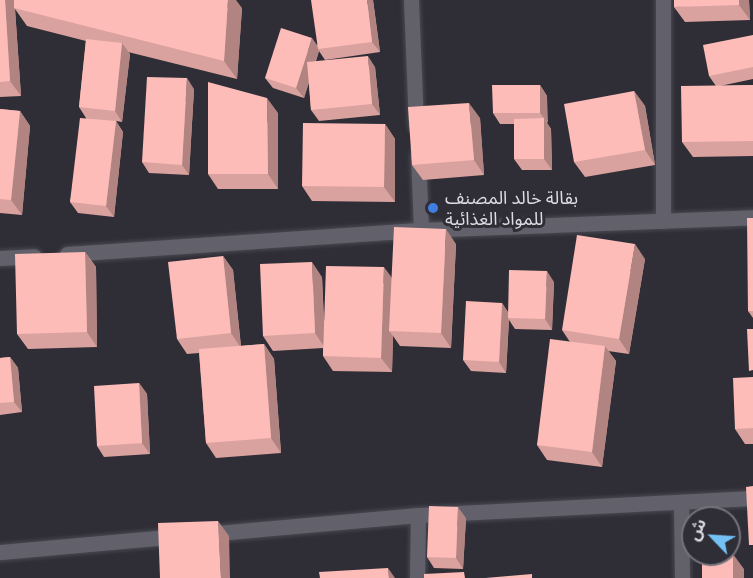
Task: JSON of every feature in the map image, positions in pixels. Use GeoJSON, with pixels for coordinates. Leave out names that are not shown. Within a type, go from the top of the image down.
{"type":"FeatureCollection","features":[{"type":"Feature","properties":{"kind":"street"},"geometry":{"type":"LineString","coordinates":[[411,0],[421,230]]}},
{"type":"Feature","properties":{"kind":"street"},"geometry":{"type":"LineString","coordinates":[[663,0],[663,221]]}},
{"type":"Feature","properties":{"kind":"street"},"geometry":{"type":"LineString","coordinates":[[0,258],[421,230],[753,217]]}},
{"type":"Feature","properties":{"kind":"street"},"geometry":{"type":"LineString","coordinates":[[0,552],[418,515],[753,498]]}},
{"type":"Feature","properties":{"kind":"street"},"geometry":{"type":"LineString","coordinates":[[681,503],[682,578]]}},
{"type":"Feature","properties":{"kind":"street"},"geometry":{"type":"LineString","coordinates":[[417,578],[418,515]]}},
{"type":"Feature","properties":{"kind":"building"},"geometry":{"type":"Polygon","coordinates":[[[0,0],[5,0],[10,81],[0,82],[0,0]]]}},
{"type":"Feature","properties":{"kind":"building"},"geometry":{"type":"Polygon","coordinates":[[[14,0],[228,0],[224,61],[14,8],[14,0]]]}},
{"type":"Feature","properties":{"kind":"building"},"geometry":{"type":"Polygon","coordinates":[[[311,0],[367,0],[372,42],[318,49],[311,0]]]}},
{"type":"Feature","properties":{"kind":"building"},"geometry":{"type":"Polygon","coordinates":[[[674,0],[739,0],[739,5],[674,7],[674,0]]]}},
{"type":"Feature","properties":{"kind":"building"},"geometry":{"type":"Polygon","coordinates":[[[281,28],[312,38],[296,88],[265,78],[281,28]]]}},
{"type":"Feature","properties":{"kind":"building"},"geometry":{"type":"Polygon","coordinates":[[[753,35],[753,67],[709,76],[703,45],[753,35]]]}},
{"type":"Feature","properties":{"kind":"building"},"geometry":{"type":"Polygon","coordinates":[[[86,39],[122,43],[115,111],[79,107],[86,39]]]}},
{"type":"Feature","properties":{"kind":"building"},"geometry":{"type":"Polygon","coordinates":[[[368,56],[372,104],[311,110],[307,62],[368,56]]]}},
{"type":"Feature","properties":{"kind":"building"},"geometry":{"type":"Polygon","coordinates":[[[147,77],[187,78],[182,165],[142,162],[147,77]]]}},
{"type":"Feature","properties":{"kind":"building"},"geometry":{"type":"Polygon","coordinates":[[[208,82],[267,98],[268,174],[208,174],[208,82]]]}},
{"type":"Feature","properties":{"kind":"building"},"geometry":{"type":"Polygon","coordinates":[[[492,85],[540,85],[540,113],[493,113],[492,85]]]}},
{"type":"Feature","properties":{"kind":"building"},"geometry":{"type":"Polygon","coordinates":[[[753,85],[753,141],[682,142],[681,86],[753,85]]]}},
{"type":"Feature","properties":{"kind":"building"},"geometry":{"type":"Polygon","coordinates":[[[634,91],[645,150],[574,162],[564,104],[634,91]]]}},
{"type":"Feature","properties":{"kind":"building"},"geometry":{"type":"Polygon","coordinates":[[[469,103],[474,160],[412,165],[408,107],[469,103]]]}},
{"type":"Feature","properties":{"kind":"building"},"geometry":{"type":"Polygon","coordinates":[[[0,109],[20,111],[11,200],[0,199],[0,109]]]}},
{"type":"Feature","properties":{"kind":"building"},"geometry":{"type":"Polygon","coordinates":[[[80,118],[116,121],[106,206],[70,202],[80,118]]]}},
{"type":"Feature","properties":{"kind":"building"},"geometry":{"type":"Polygon","coordinates":[[[544,118],[544,159],[514,159],[514,119],[544,118]]]}},
{"type":"Feature","properties":{"kind":"building"},"geometry":{"type":"Polygon","coordinates":[[[303,123],[385,124],[384,187],[302,186],[303,123]]]}},
{"type":"Feature","properties":{"kind":"building"},"geometry":{"type":"Polygon","coordinates":[[[747,218],[753,218],[753,311],[748,311],[747,218]]]}},
{"type":"Feature","properties":{"kind":"building"},"geometry":{"type":"Polygon","coordinates":[[[394,227],[446,229],[441,333],[389,331],[394,227]]]}},
{"type":"Feature","properties":{"kind":"building"},"geometry":{"type":"Polygon","coordinates":[[[577,235],[635,244],[619,339],[562,330],[577,235]]]}},
{"type":"Feature","properties":{"kind":"building"},"geometry":{"type":"Polygon","coordinates":[[[85,252],[87,332],[17,334],[15,254],[85,252]]]}},
{"type":"Feature","properties":{"kind":"building"},"geometry":{"type":"Polygon","coordinates":[[[223,256],[231,333],[177,339],[168,262],[223,256]]]}},
{"type":"Feature","properties":{"kind":"building"},"geometry":{"type":"Polygon","coordinates":[[[312,262],[315,333],[263,336],[260,264],[312,262]]]}},
{"type":"Feature","properties":{"kind":"building"},"geometry":{"type":"Polygon","coordinates":[[[326,266],[384,267],[381,358],[323,356],[326,266]]]}},
{"type":"Feature","properties":{"kind":"building"},"geometry":{"type":"Polygon","coordinates":[[[509,270],[547,271],[545,319],[508,318],[509,270]]]}},
{"type":"Feature","properties":{"kind":"building"},"geometry":{"type":"Polygon","coordinates":[[[466,301],[502,303],[499,362],[463,360],[466,301]]]}},
{"type":"Feature","properties":{"kind":"building"},"geometry":{"type":"Polygon","coordinates":[[[747,329],[753,329],[753,370],[749,371],[747,329]]]}},
{"type":"Feature","properties":{"kind":"building"},"geometry":{"type":"Polygon","coordinates":[[[550,339],[605,346],[592,452],[537,445],[550,339]]]}},
{"type":"Feature","properties":{"kind":"building"},"geometry":{"type":"Polygon","coordinates":[[[264,344],[271,438],[206,443],[199,349],[264,344]]]}},
{"type":"Feature","properties":{"kind":"building"},"geometry":{"type":"Polygon","coordinates":[[[10,357],[14,402],[0,403],[0,358],[10,357]]]}},
{"type":"Feature","properties":{"kind":"building"},"geometry":{"type":"Polygon","coordinates":[[[753,377],[753,428],[735,429],[733,378],[753,377]]]}},
{"type":"Feature","properties":{"kind":"building"},"geometry":{"type":"Polygon","coordinates":[[[139,383],[142,443],[97,446],[94,386],[139,383]]]}},
{"type":"Feature","properties":{"kind":"building"},"geometry":{"type":"Polygon","coordinates":[[[753,486],[753,545],[749,545],[746,487],[753,486]]]}},
{"type":"Feature","properties":{"kind":"building"},"geometry":{"type":"Polygon","coordinates":[[[429,506],[458,507],[456,558],[427,557],[429,506]]]}},
{"type":"Feature","properties":{"kind":"building"},"geometry":{"type":"Polygon","coordinates":[[[218,521],[221,578],[160,578],[158,523],[218,521]]]}},
{"type":"Feature","properties":{"kind":"building"},"geometry":{"type":"Polygon","coordinates":[[[702,566],[733,566],[733,578],[702,578],[702,566]]]}},
{"type":"Feature","properties":{"kind":"building"},"geometry":{"type":"Polygon","coordinates":[[[388,568],[389,578],[320,578],[319,572],[388,568]]]}},
{"type":"Feature","properties":{"kind":"building"},"geometry":{"type":"Polygon","coordinates":[[[464,572],[465,578],[424,578],[424,574],[464,572]]]}},
{"type":"Feature","properties":{"kind":"building"},"geometry":{"type":"Polygon","coordinates":[[[532,574],[532,578],[485,578],[532,574]]]}},
{"type":"Feature","properties":{"kind":"place","name":"بقالة خالد المصنف للمواد الغذائية"},"geometry":{"type":"Point","coordinates":[433,208]}}]}
